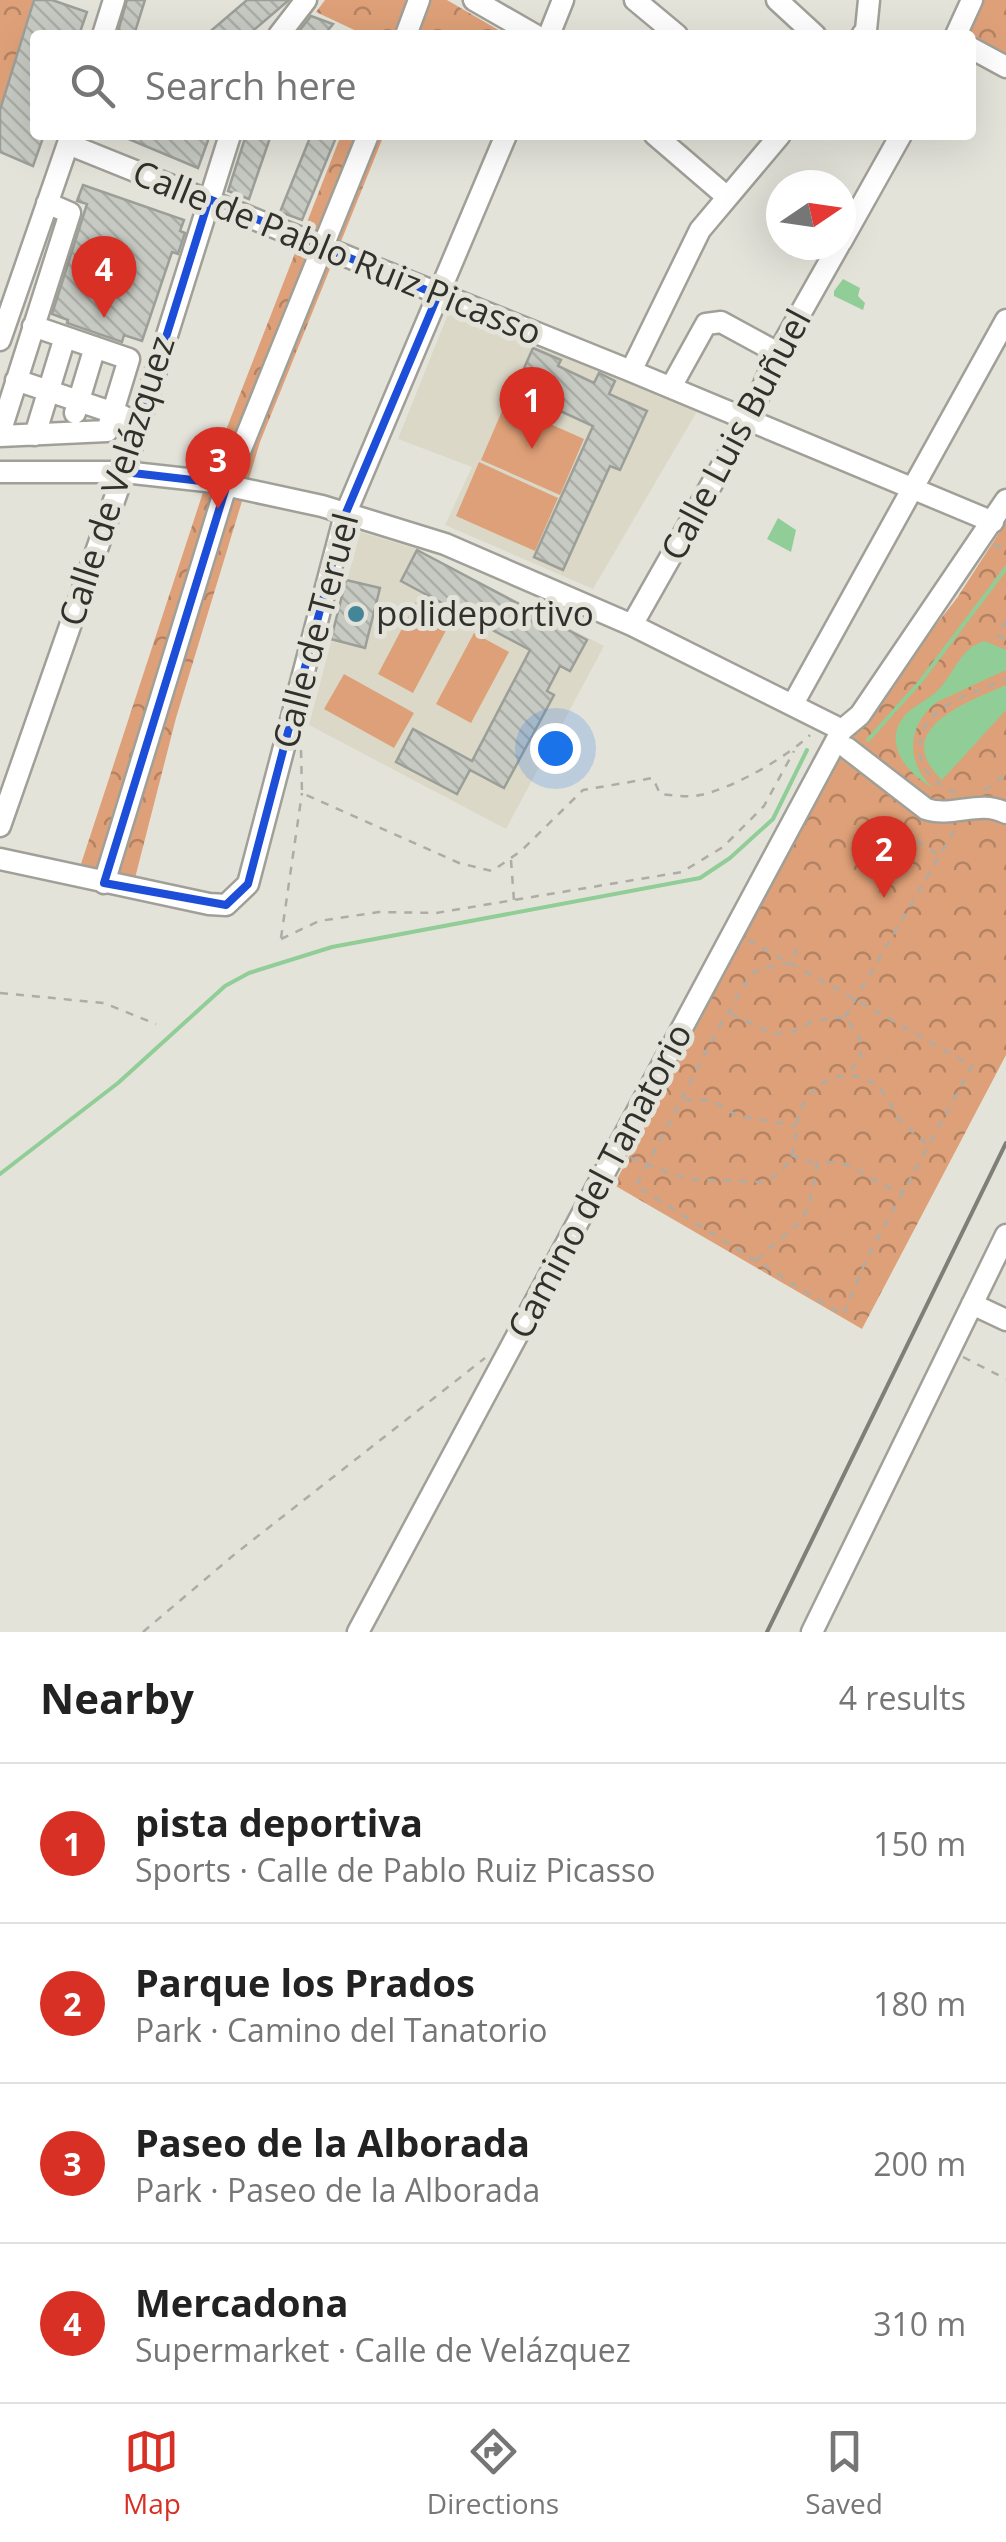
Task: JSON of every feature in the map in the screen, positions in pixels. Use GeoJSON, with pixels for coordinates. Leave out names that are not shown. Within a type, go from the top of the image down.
{"type":"FeatureCollection","features":[{"type":"Feature","properties":{"kind":"street"},"geometry":{"type":"LineString","coordinates":[[105,30],[114,0]]}},
{"type":"Feature","properties":{"kind":"street"},"geometry":{"type":"LineString","coordinates":[[283,30],[306,0]]}},
{"type":"Feature","properties":{"kind":"street"},"geometry":{"type":"LineString","coordinates":[[408,30],[419,0]]}},
{"type":"Feature","properties":{"kind":"street"},"geometry":{"type":"LineString","coordinates":[[551,30],[563,0]]}},
{"type":"Feature","properties":{"kind":"street"},"geometry":{"type":"LineString","coordinates":[[635,0],[670,30]]}},
{"type":"Feature","properties":{"kind":"street"},"geometry":{"type":"LineString","coordinates":[[777,0],[810,30]]}},
{"type":"Feature","properties":{"kind":"street"},"geometry":{"type":"LineString","coordinates":[[866,30],[869,0]]}},
{"type":"Feature","properties":{"kind":"street"},"geometry":{"type":"LineString","coordinates":[[958,30],[972,0]]}},
{"type":"Feature","properties":{"kind":"street"},"geometry":{"type":"LineString","coordinates":[[485,3],[527,30]]}},
{"type":"Feature","properties":{"kind":"street"},"geometry":{"type":"LineString","coordinates":[[976,51],[1006,67]]}},
{"type":"Feature","properties":{"kind":"street"},"geometry":{"type":"LineString","coordinates":[[0,340],[70,140]]}},
{"type":"Feature","properties":{"kind":"street","name":"Calle de Pablo Ruiz Picasso"},"geometry":{"type":"LineString","coordinates":[[70,140],[912,488],[991,532]]}},
{"type":"Feature","properties":{"kind":"street","name":"Calle de Velázquez"},"geometry":{"type":"LineString","coordinates":[[0,826],[124,472],[228,140]]}},
{"type":"Feature","properties":{"kind":"street"},"geometry":{"type":"LineString","coordinates":[[0,859],[104,883],[226,486],[366,140]]}},
{"type":"Feature","properties":{"kind":"street","name":"Calle de Teruel"},"geometry":{"type":"LineString","coordinates":[[104,883],[226,905],[248,884],[345,515],[504,140]]}},
{"type":"Feature","properties":{"kind":"street"},"geometry":{"type":"LineString","coordinates":[[660,140],[726,196]]}},
{"type":"Feature","properties":{"kind":"street"},"geometry":{"type":"LineString","coordinates":[[631,371],[700,230],[776,140]]}},
{"type":"Feature","properties":{"kind":"street","name":"Calle Luis Buñuel"},"geometry":{"type":"LineString","coordinates":[[856,215],[898,140]]}},
{"type":"Feature","properties":{"kind":"street"},"geometry":{"type":"LineString","coordinates":[[33,326],[129,359],[107,431],[0,435],[10,382],[70,213],[47,203]]}},
{"type":"Feature","properties":{"kind":"street","name":"Calle Luis Buñuel"},"geometry":{"type":"LineString","coordinates":[[632,626],[748,420],[778,354],[831,260]]}},
{"type":"Feature","properties":{"kind":"street"},"geometry":{"type":"LineString","coordinates":[[793,704],[1006,320]]}},
{"type":"Feature","properties":{"kind":"street"},"geometry":{"type":"LineString","coordinates":[[671,387],[706,324],[721,322],[778,354]]}},
{"type":"Feature","properties":{"kind":"street"},"geometry":{"type":"LineString","coordinates":[[35,434],[65,337]]}},
{"type":"Feature","properties":{"kind":"street"},"geometry":{"type":"LineString","coordinates":[[68,433],[95,348]]}},
{"type":"Feature","properties":{"kind":"street"},"geometry":{"type":"LineString","coordinates":[[10,382],[139,422]]}},
{"type":"Feature","properties":{"kind":"street"},"geometry":{"type":"LineString","coordinates":[[0,472],[124,472],[226,486],[322,506],[445,544],[632,626],[793,704],[845,739],[926,809],[940,814],[962,801],[1006,813]]}},
{"type":"Feature","properties":{"kind":"street","name":"Camino del Tanatorio"},"geometry":{"type":"LineString","coordinates":[[358,1632],[734,932],[860,714],[991,532],[1006,500]]}},
{"type":"Feature","properties":{"kind":"street"},"geometry":{"type":"LineString","coordinates":[[812,1632],[1006,1235]]}},
{"type":"Feature","properties":{"kind":"street"},"geometry":{"type":"LineString","coordinates":[[972,1304],[1006,1320]]}},
{"type":"Feature","properties":{"kind":"path"},"geometry":{"type":"LineString","coordinates":[[991,532],[1006,550]]}},
{"type":"Feature","properties":{"kind":"path"},"geometry":{"type":"LineString","coordinates":[[1006,621],[998,636],[1006,639]]}},
{"type":"Feature","properties":{"kind":"path"},"geometry":{"type":"LineString","coordinates":[[962,801],[943,788],[921,761],[919,739],[926,722],[939,708],[1006,679]]}},
{"type":"Feature","properties":{"kind":"path"},"geometry":{"type":"LineString","coordinates":[[302,793],[460,863],[492,871],[583,790],[654,778],[660,794],[694,797],[715,791],[796,748],[815,730]]}},
{"type":"Feature","properties":{"kind":"path"},"geometry":{"type":"LineString","coordinates":[[301,736],[302,793],[281,940],[319,921],[379,912],[436,913],[682,872],[723,847],[764,806],[796,748]]}},
{"type":"Feature","properties":{"kind":"path"},"geometry":{"type":"LineString","coordinates":[[729,1013],[774,1034],[796,1032],[814,1020],[845,1016],[939,856],[962,801],[995,784],[1006,773]]}},
{"type":"Feature","properties":{"kind":"path"},"geometry":{"type":"LineString","coordinates":[[904,830],[939,856]]}},
{"type":"Feature","properties":{"kind":"path"},"geometry":{"type":"LineString","coordinates":[[510,858],[514,901]]}},
{"type":"Feature","properties":{"kind":"path"},"geometry":{"type":"LineString","coordinates":[[734,932],[791,963],[856,999],[972,1066],[867,1258],[843,1316],[636,1186],[751,974],[791,963]]}},
{"type":"Feature","properties":{"kind":"path"},"geometry":{"type":"LineString","coordinates":[[791,963],[797,949]]}},
{"type":"Feature","properties":{"kind":"path"},"geometry":{"type":"LineString","coordinates":[[0,993],[104,1003],[156,1024]]}},
{"type":"Feature","properties":{"kind":"path"},"geometry":{"type":"LineString","coordinates":[[843,1075],[860,1061],[860,1040],[845,1016]]}},
{"type":"Feature","properties":{"kind":"path"},"geometry":{"type":"LineString","coordinates":[[649,1164],[687,1179],[763,1182],[782,1171],[791,1155],[805,1099],[830,1078],[843,1075],[856,1076],[876,1086],[906,1126],[924,1142],[926,1154]]}},
{"type":"Feature","properties":{"kind":"path"},"geometry":{"type":"LineString","coordinates":[[682,1100],[713,1101],[736,1115],[797,1126]]}},
{"type":"Feature","properties":{"kind":"path"},"geometry":{"type":"LineString","coordinates":[[791,1155],[818,1164],[845,1162],[882,1185],[905,1191]]}},
{"type":"Feature","properties":{"kind":"path"},"geometry":{"type":"LineString","coordinates":[[756,1261],[799,1226],[808,1213],[818,1164]]}},
{"type":"Feature","properties":{"kind":"path"},"geometry":{"type":"LineString","coordinates":[[950,1350],[1006,1380]]}},
{"type":"Feature","properties":{"kind":"path"},"geometry":{"type":"LineString","coordinates":[[142,1632],[490,1355]]}},
{"type":"Feature","properties":{"kind":"highlighted area"},"geometry":{"type":"Polygon","coordinates":[[[209,199],[438,295],[345,515],[248,884],[226,905],[104,883],[227,484],[124,472],[209,199]]]}},
{"type":"Feature","properties":{"kind":"shaded area"},"geometry":{"type":"Polygon","coordinates":[[[843,279],[860,288],[858,296],[865,303],[863,310],[834,296],[843,279]]]}},
{"type":"Feature","properties":{"kind":"shaded area"},"geometry":{"type":"Polygon","coordinates":[[[448,314],[699,408],[593,589],[445,525],[472,467],[398,439],[448,314]]]}},
{"type":"Feature","properties":{"kind":"shaded area"},"geometry":{"type":"Polygon","coordinates":[[[778,518],[796,530],[791,552],[767,539],[778,518]]]}},
{"type":"Feature","properties":{"kind":"shaded area"},"geometry":{"type":"Polygon","coordinates":[[[360,532],[417,549],[604,646],[506,829],[309,725],[360,532]]]}},
{"type":"Feature","properties":{"kind":"shaded area"},"geometry":{"type":"Polygon","coordinates":[[[985,641],[1006,650],[1006,670],[937,702],[915,732],[914,755],[933,788],[914,774],[900,755],[896,745],[899,724],[907,713],[938,690],[970,649],[985,641]]]}},
{"type":"Feature","properties":{"kind":"shaded area"},"geometry":{"type":"Polygon","coordinates":[[[1006,685],[1006,710],[942,780],[928,762],[924,746],[929,732],[956,709],[1006,685]]]}},
{"type":"Feature","properties":{"kind":"green space"},"geometry":{"type":"Polygon","coordinates":[[[0,0],[33,0],[0,109],[0,0]]]}},
{"type":"Feature","properties":{"kind":"green space"},"geometry":{"type":"Polygon","coordinates":[[[325,0],[447,0],[498,30],[354,30],[316,12],[325,0]]]}},
{"type":"Feature","properties":{"kind":"green space"},"geometry":{"type":"Polygon","coordinates":[[[977,0],[1006,0],[1006,64],[976,39],[976,30],[969,30],[977,0]]]}},
{"type":"Feature","properties":{"kind":"green space"},"geometry":{"type":"Polygon","coordinates":[[[339,140],[382,140],[260,442],[176,718],[134,882],[79,870],[210,471],[339,140]]]}},
{"type":"Feature","properties":{"kind":"green space"},"geometry":{"type":"Polygon","coordinates":[[[505,404],[584,439],[560,495],[481,460],[505,404]]]}},
{"type":"Feature","properties":{"kind":"green space"},"geometry":{"type":"Polygon","coordinates":[[[479,462],[558,498],[535,551],[456,516],[479,462]]]}},
{"type":"Feature","properties":{"kind":"green space"},"geometry":{"type":"Polygon","coordinates":[[[1006,522],[1006,1055],[862,1329],[614,1185],[845,741],[957,598],[1006,522]]]}},
{"type":"Feature","properties":{"kind":"green space"},"geometry":{"type":"Polygon","coordinates":[[[416,602],[451,621],[413,693],[378,674],[416,602]]]}},
{"type":"Feature","properties":{"kind":"green space"},"geometry":{"type":"Polygon","coordinates":[[[474,633],[509,652],[471,723],[436,704],[474,633]]]}},
{"type":"Feature","properties":{"kind":"green space"},"geometry":{"type":"Polygon","coordinates":[[[344,674],[414,713],[394,748],[324,709],[344,674]]]}},
{"type":"Feature","properties":{"kind":"building"},"geometry":{"type":"Polygon","coordinates":[[[34,0],[52,0],[87,12],[81,30],[30,30],[30,140],[42,140],[33,166],[0,152],[0,110],[34,0]]]}},
{"type":"Feature","properties":{"kind":"building"},"geometry":{"type":"Polygon","coordinates":[[[127,0],[145,0],[136,30],[118,30],[127,0]]]}},
{"type":"Feature","properties":{"kind":"building"},"geometry":{"type":"Polygon","coordinates":[[[247,0],[289,0],[254,30],[212,30],[247,0]]]}},
{"type":"Feature","properties":{"kind":"building"},"geometry":{"type":"Polygon","coordinates":[[[311,16],[333,24],[328,30],[300,30],[311,16]]]}},
{"type":"Feature","properties":{"kind":"building"},"geometry":{"type":"Polygon","coordinates":[[[131,140],[208,140],[198,168],[131,140]]]}},
{"type":"Feature","properties":{"kind":"building"},"geometry":{"type":"Polygon","coordinates":[[[244,140],[269,140],[249,199],[228,191],[244,140]]]}},
{"type":"Feature","properties":{"kind":"building"},"geometry":{"type":"Polygon","coordinates":[[[309,140],[335,140],[302,220],[280,212],[309,140]]]}},
{"type":"Feature","properties":{"kind":"building"},"geometry":{"type":"Polygon","coordinates":[[[83,185],[184,220],[180,231],[185,233],[178,254],[172,252],[142,341],[124,335],[122,342],[52,314],[87,204],[77,201],[83,185]]]}},
{"type":"Feature","properties":{"kind":"building"},"geometry":{"type":"Polygon","coordinates":[[[533,348],[561,360],[558,366],[594,383],[599,373],[615,381],[609,394],[647,411],[620,470],[610,466],[563,570],[534,557],[593,426],[543,403],[538,413],[510,400],[533,348]]]}},
{"type":"Feature","properties":{"kind":"building"},"geometry":{"type":"Polygon","coordinates":[[[417,550],[587,640],[570,671],[560,666],[547,691],[554,695],[504,788],[470,770],[457,794],[396,762],[413,729],[472,761],[530,650],[401,581],[417,550]]]}},
{"type":"Feature","properties":{"kind":"building","name":"polideportivo"},"geometry":{"type":"Polygon","coordinates":[[[346,580],[380,588],[365,648],[331,639],[346,580]]]}},
{"type":"Feature","properties":{"kind":"waterway"},"geometry":{"type":"LineString","coordinates":[[868,740],[920,682],[1006,568]]}},
{"type":"Feature","properties":{"kind":"waterway"},"geometry":{"type":"LineString","coordinates":[[0,1174],[118,1083],[225,986],[249,973],[332,947],[700,878],[730,858],[773,819],[807,750]]}},
{"type":"Feature","properties":{"kind":"railway"},"geometry":{"type":"LineString","coordinates":[[767,1632],[1006,1143]]}},
{"type":"Feature","properties":{"kind":"place","name":"Mercadona"},"geometry":{"type":"Point","coordinates":[104,318]}},
{"type":"Feature","properties":{"kind":"place","name":"pista deportiva"},"geometry":{"type":"Point","coordinates":[532,449]}},
{"type":"Feature","properties":{"kind":"place","name":"Paseo de la Alborada"},"geometry":{"type":"Point","coordinates":[218,509]}},
{"type":"Feature","properties":{"kind":"place","name":"polideportivo"},"geometry":{"type":"Point","coordinates":[356,614]}},
{"type":"Feature","properties":{"kind":"place","name":"Parque los Prados"},"geometry":{"type":"Point","coordinates":[884,898]}}]}
